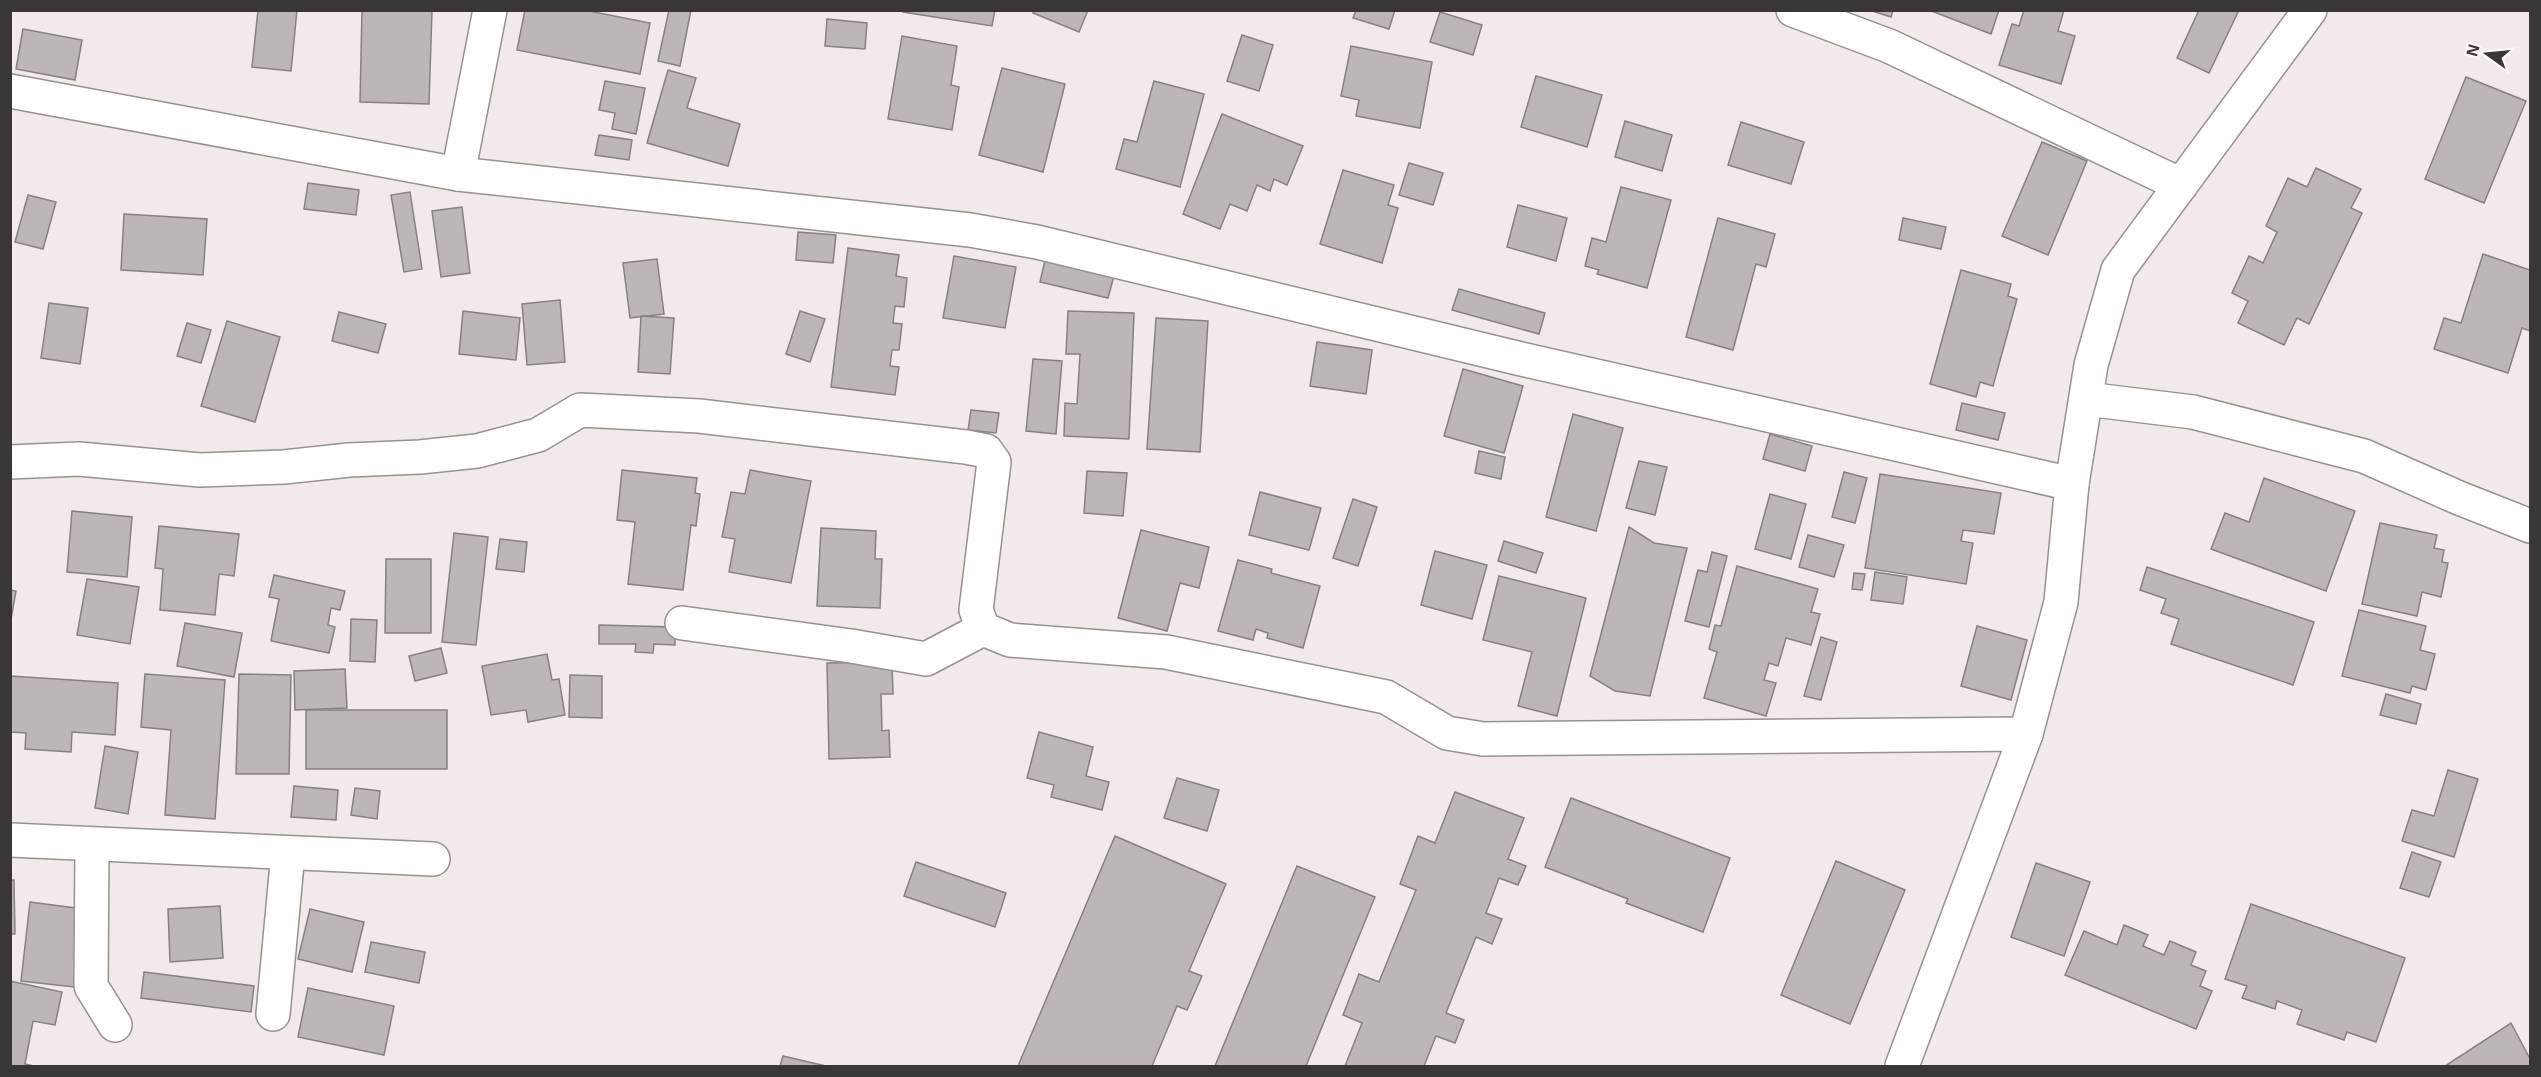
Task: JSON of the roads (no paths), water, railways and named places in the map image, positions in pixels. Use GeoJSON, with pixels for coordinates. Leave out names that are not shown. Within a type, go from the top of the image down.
{"type":"FeatureCollection","features":[{"type":"Feature","properties":{"kind":"street"},"geometry":{"type":"LineString","coordinates":[[458,174],[490,10]]}},
{"type":"Feature","properties":{"kind":"street"},"geometry":{"type":"LineString","coordinates":[[1792,10],[1889,46],[2181,185]]}},
{"type":"Feature","properties":{"kind":"street"},"geometry":{"type":"LineString","coordinates":[[1902,1066],[2026,735],[2061,602],[2072,484],[2091,365],[2118,270],[2310,10]]}},
{"type":"Feature","properties":{"kind":"street"},"geometry":{"type":"LineString","coordinates":[[10,91],[458,174],[970,230],[1037,242],[1517,358],[2072,484]]}},
{"type":"Feature","properties":{"kind":"street"},"geometry":{"type":"LineString","coordinates":[[2086,399],[2193,412],[2364,456],[2530,526]]}},
{"type":"Feature","properties":{"kind":"street"},"geometry":{"type":"LineString","coordinates":[[10,462],[79,459],[200,470],[284,467],[349,460],[420,458],[477,451],[538,435],[580,410],[699,416],[966,447],[986,451],[994,462],[976,610],[983,629],[1010,640],[1166,652],[1386,697],[1448,733],[1483,739],[2026,735]]}},
{"type":"Feature","properties":{"kind":"street"},"geometry":{"type":"LineString","coordinates":[[682,623],[851,646],[926,659],[983,629]]}},
{"type":"Feature","properties":{"kind":"street"},"geometry":{"type":"LineString","coordinates":[[10,840],[92,846],[433,859]]}},
{"type":"Feature","properties":{"kind":"street"},"geometry":{"type":"LineString","coordinates":[[92,846],[91,986],[115,1025]]}},
{"type":"Feature","properties":{"kind":"street"},"geometry":{"type":"LineString","coordinates":[[273,1014],[288,853]]}}]}
